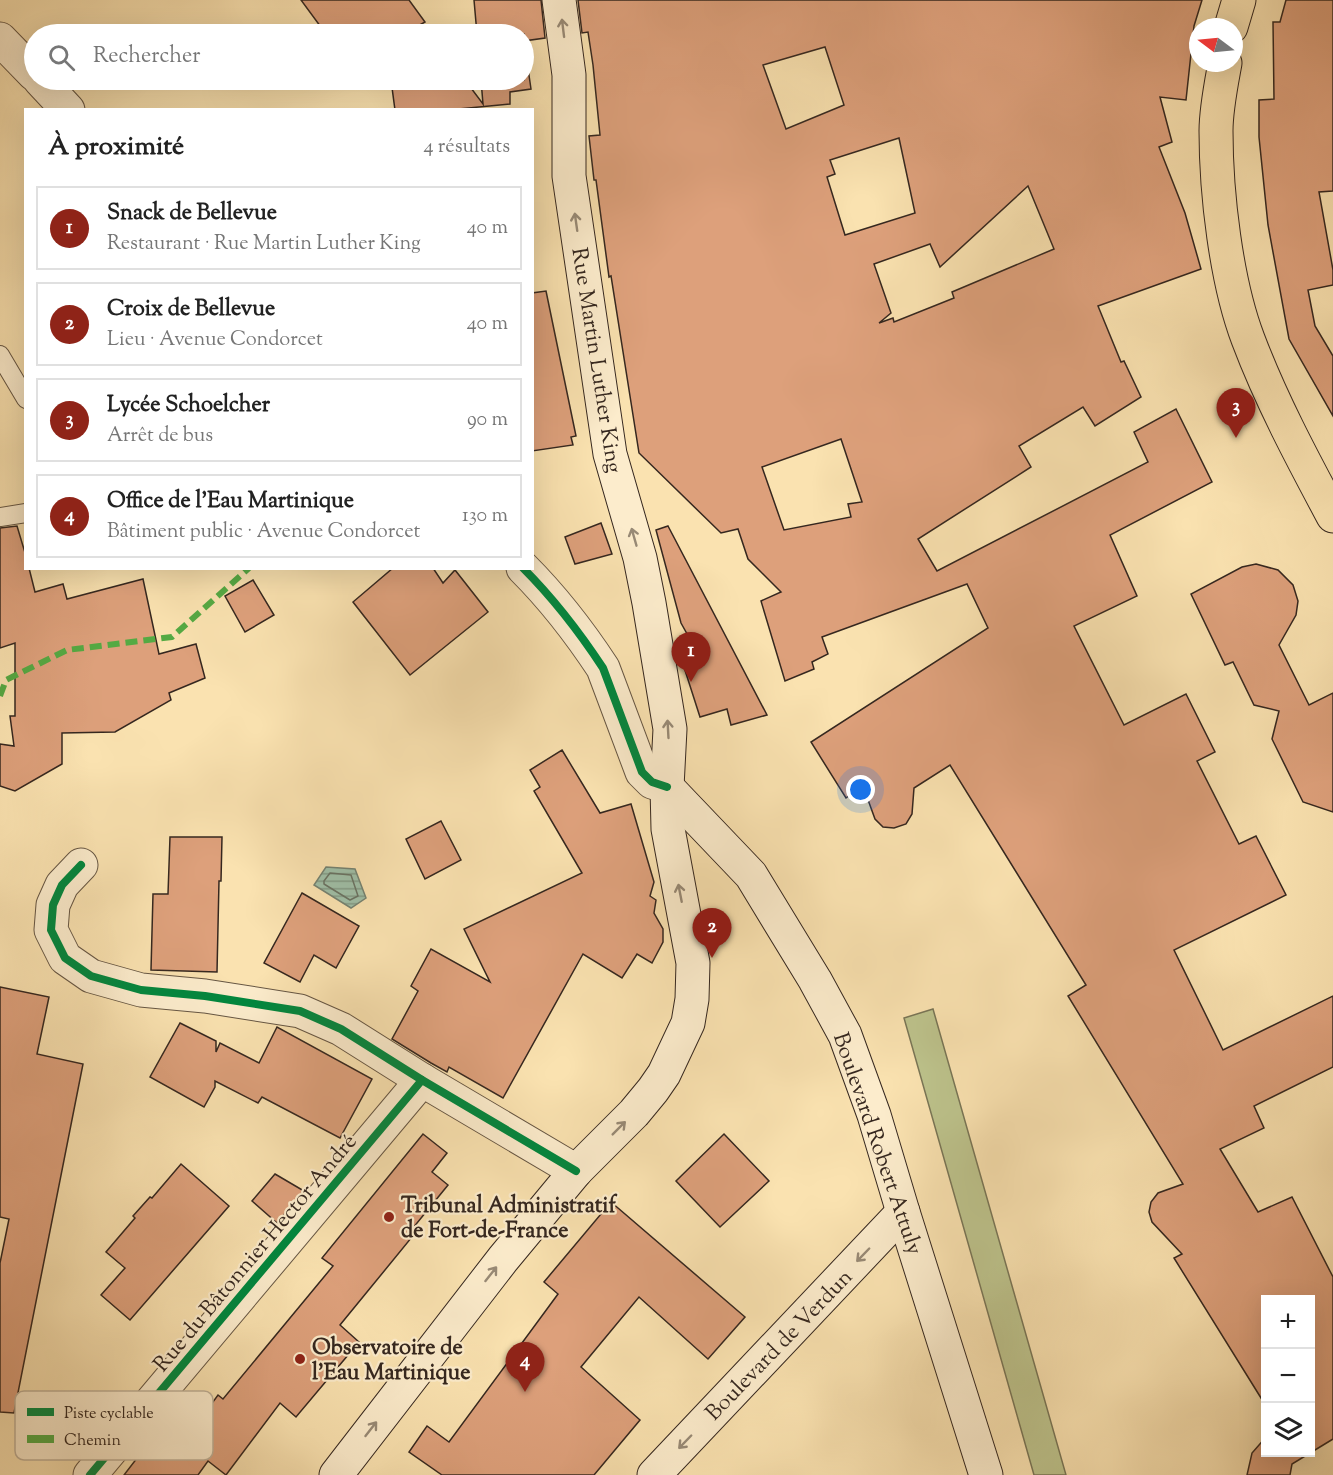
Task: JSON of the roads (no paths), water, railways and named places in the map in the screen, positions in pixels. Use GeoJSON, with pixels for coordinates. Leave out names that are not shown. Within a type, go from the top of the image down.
{"type":"FeatureCollection","features":[{"type":"Feature","properties":{"kind":"main road","name":"Rue Martin Luther King"},"geometry":{"type":"LineString","coordinates":[[336,1475],[502,1259],[576,1171],[634,1113],[653,1090],[664,1074],[688,1023],[692,999],[693,963],[668,829],[667,787],[670,729],[640,558],[610,453],[569,176],[569,75],[559,0]]}},
{"type":"Feature","properties":{"kind":"main road"},"geometry":{"type":"LineString","coordinates":[[1234,18],[1239,0]]}},
{"type":"Feature","properties":{"kind":"main road"},"geometry":{"type":"LineString","coordinates":[[1,41],[24,64]]}},
{"type":"Feature","properties":{"kind":"main road"},"geometry":{"type":"LineString","coordinates":[[1224,72],[1216,130],[1220,207],[1232,280],[1247,336],[1267,386],[1333,516]]}},
{"type":"Feature","properties":{"kind":"main road"},"geometry":{"type":"LineString","coordinates":[[49,90],[66,108]]}},
{"type":"Feature","properties":{"kind":"main road","name":"Boulevard Robert Attuly"},"geometry":{"type":"LineString","coordinates":[[526,570],[541,586],[603,668],[642,772],[652,782],[667,787],[751,875],[815,980],[845,1035],[874,1114],[986,1475]]}},
{"type":"Feature","properties":{"kind":"main road"},"geometry":{"type":"LineString","coordinates":[[81,865],[62,885],[53,904],[51,930],[65,958],[91,976],[141,990],[205,996],[300,1011],[341,1029],[576,1171]]}},
{"type":"Feature","properties":{"kind":"main road","name":"Rue du Bâtonnier Hector André"},"geometry":{"type":"LineString","coordinates":[[161,1391],[422,1080]]}},
{"type":"Feature","properties":{"kind":"main road","name":"Boulevard de Verdun"},"geometry":{"type":"LineString","coordinates":[[654,1475],[903,1212]]}},
{"type":"Feature","properties":{"kind":"main road","name":"Rue du Bâtonnier Hector André"},"geometry":{"type":"LineString","coordinates":[[90,1475],[103,1460]]}},
{"type":"Feature","properties":{"kind":"lane"},"geometry":{"type":"LineString","coordinates":[[0,356],[24,396]]}},
{"type":"Feature","properties":{"kind":"lane"},"geometry":{"type":"LineString","coordinates":[[0,517],[24,513]]}},
{"type":"Feature","properties":{"kind":"water"},"geometry":{"type":"Polygon","coordinates":[[[326,867],[355,869],[366,898],[351,908],[314,885],[326,867]]]}},
{"type":"Feature","properties":{"kind":"place","name":"Lycée Schoelcher"},"geometry":{"type":"Point","coordinates":[1236,438]}},
{"type":"Feature","properties":{"kind":"place","name":"Snack de Bellevue"},"geometry":{"type":"Point","coordinates":[691,682]}},
{"type":"Feature","properties":{"kind":"place","name":"Croix de Bellevue"},"geometry":{"type":"Point","coordinates":[712,958]}},
{"type":"Feature","properties":{"kind":"place","name":"Tribunal Administratif de Fort-de-France"},"geometry":{"type":"Point","coordinates":[389,1217]}},
{"type":"Feature","properties":{"kind":"place","name":"Observatoire de l'Eau Martinique"},"geometry":{"type":"Point","coordinates":[300,1359]}},
{"type":"Feature","properties":{"kind":"place","name":"Office de l'Eau Martinique"},"geometry":{"type":"Point","coordinates":[525,1392]}}]}
